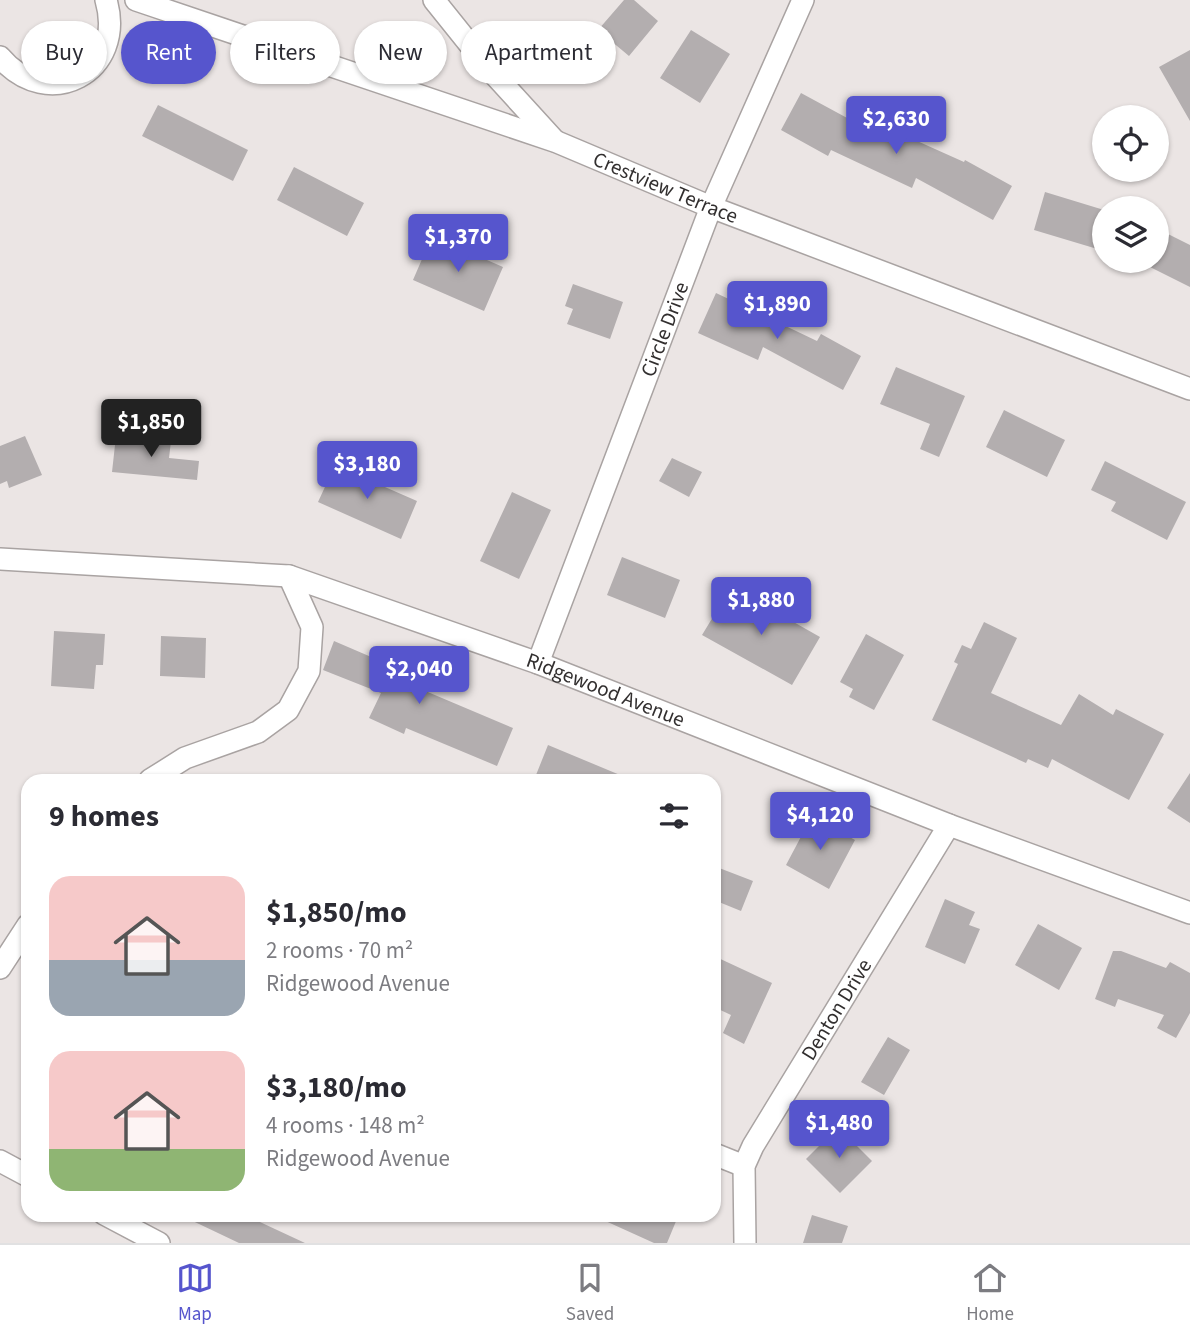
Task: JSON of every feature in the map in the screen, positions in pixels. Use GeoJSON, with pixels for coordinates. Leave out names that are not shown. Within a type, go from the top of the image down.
{"type":"FeatureCollection","features":[{"type":"Feature","properties":{"kind":"street"},"geometry":{"type":"LineString","coordinates":[[0,57],[11,70],[29,80],[49,84],[69,81],[88,72],[102,57],[110,37],[111,17],[106,0]]}},
{"type":"Feature","properties":{"kind":"street","name":"Crestview Terrace"},"geometry":{"type":"LineString","coordinates":[[136,0],[556,142],[711,207],[1190,389]]}},
{"type":"Feature","properties":{"kind":"street"},"geometry":{"type":"LineString","coordinates":[[434,0],[491,71],[556,142]]}},
{"type":"Feature","properties":{"kind":"street","name":"Circle Drive"},"geometry":{"type":"LineString","coordinates":[[538,663],[711,207],[803,0]]}},
{"type":"Feature","properties":{"kind":"street","name":"Ridgewood Avenue"},"geometry":{"type":"LineString","coordinates":[[0,559],[289,576],[538,663],[948,825],[1190,913]]}},
{"type":"Feature","properties":{"kind":"street"},"geometry":{"type":"LineString","coordinates":[[160,774],[185,758],[258,732],[288,710],[309,671],[312,627],[289,576]]}},
{"type":"Feature","properties":{"kind":"street","name":"Denton Drive"},"geometry":{"type":"LineString","coordinates":[[745,1243],[744,1166],[759,1136],[948,825]]}},
{"type":"Feature","properties":{"kind":"street"},"geometry":{"type":"LineString","coordinates":[[0,968],[21,936]]}},
{"type":"Feature","properties":{"kind":"street"},"geometry":{"type":"LineString","coordinates":[[721,1157],[744,1166]]}},
{"type":"Feature","properties":{"kind":"street"},"geometry":{"type":"LineString","coordinates":[[0,1161],[21,1172]]}},
{"type":"Feature","properties":{"kind":"street"},"geometry":{"type":"LineString","coordinates":[[119,1222],[159,1243]]}},
{"type":"Feature","properties":{"kind":"building"},"geometry":{"type":"Polygon","coordinates":[[[624,0],[634,0],[658,21],[629,56],[616,45],[616,21],[606,21],[624,0]]]}},
{"type":"Feature","properties":{"kind":"building"},"geometry":{"type":"Polygon","coordinates":[[[691,30],[730,54],[700,103],[660,78],[691,30]]]}},
{"type":"Feature","properties":{"kind":"building"},"geometry":{"type":"Polygon","coordinates":[[[1190,50],[1190,121],[1159,67],[1190,50]]]}},
{"type":"Feature","properties":{"kind":"building"},"geometry":{"type":"Polygon","coordinates":[[[801,93],[873,132],[877,123],[964,162],[965,160],[1012,186],[993,220],[916,178],[912,188],[831,150],[828,156],[781,130],[801,93]]]}},
{"type":"Feature","properties":{"kind":"building"},"geometry":{"type":"Polygon","coordinates":[[[158,105],[248,150],[233,181],[142,136],[158,105]]]}},
{"type":"Feature","properties":{"kind":"building"},"geometry":{"type":"Polygon","coordinates":[[[294,167],[364,203],[347,236],[277,200],[294,167]]]}},
{"type":"Feature","properties":{"kind":"building"},"geometry":{"type":"Polygon","coordinates":[[[1045,192],[1092,206],[1092,247],[1034,230],[1045,192]]]}},
{"type":"Feature","properties":{"kind":"building"},"geometry":{"type":"Polygon","coordinates":[[[1169,234],[1190,245],[1190,287],[1162,273],[1169,273],[1169,234]]]}},
{"type":"Feature","properties":{"kind":"building"},"geometry":{"type":"Polygon","coordinates":[[[432,236],[503,267],[484,311],[413,280],[432,236]]]}},
{"type":"Feature","properties":{"kind":"building"},"geometry":{"type":"Polygon","coordinates":[[[573,284],[623,302],[610,339],[567,324],[573,309],[565,306],[573,284]]]}},
{"type":"Feature","properties":{"kind":"building"},"geometry":{"type":"Polygon","coordinates":[[[716,293],[817,341],[821,334],[861,356],[843,390],[763,347],[758,360],[698,333],[716,293]]]}},
{"type":"Feature","properties":{"kind":"building"},"geometry":{"type":"Polygon","coordinates":[[[896,367],[965,396],[939,457],[920,449],[930,424],[880,404],[896,367]]]}},
{"type":"Feature","properties":{"kind":"building"},"geometry":{"type":"Polygon","coordinates":[[[1004,410],[1065,440],[1047,477],[986,447],[1004,410]]]}},
{"type":"Feature","properties":{"kind":"building"},"geometry":{"type":"Polygon","coordinates":[[[25,436],[42,475],[9,488],[7,481],[0,484],[0,446],[25,436]]]}},
{"type":"Feature","properties":{"kind":"building"},"geometry":{"type":"Polygon","coordinates":[[[116,436],[171,441],[169,458],[199,461],[197,480],[112,472],[116,436]]]}},
{"type":"Feature","properties":{"kind":"building"},"geometry":{"type":"Polygon","coordinates":[[[672,458],[702,472],[689,497],[659,481],[672,458]]]}},
{"type":"Feature","properties":{"kind":"building"},"geometry":{"type":"Polygon","coordinates":[[[1105,461],[1186,502],[1167,540],[1111,511],[1116,502],[1091,490],[1105,461]]]}},
{"type":"Feature","properties":{"kind":"building"},"geometry":{"type":"Polygon","coordinates":[[[336,463],[417,501],[401,539],[318,502],[336,463]]]}},
{"type":"Feature","properties":{"kind":"building"},"geometry":{"type":"Polygon","coordinates":[[[512,492],[551,510],[519,579],[480,561],[512,492]]]}},
{"type":"Feature","properties":{"kind":"building"},"geometry":{"type":"Polygon","coordinates":[[[622,557],[680,580],[665,618],[607,595],[622,557]]]}},
{"type":"Feature","properties":{"kind":"building"},"geometry":{"type":"Polygon","coordinates":[[[730,589],[781,620],[783,616],[820,637],[792,685],[702,635],[730,589]]]}},
{"type":"Feature","properties":{"kind":"building"},"geometry":{"type":"Polygon","coordinates":[[[984,622],[1017,638],[991,693],[1061,725],[1079,694],[1113,715],[1116,709],[1164,734],[1129,800],[1052,759],[1048,768],[1028,759],[1026,763],[932,720],[958,664],[954,662],[962,645],[971,649],[984,622]]]}},
{"type":"Feature","properties":{"kind":"building"},"geometry":{"type":"Polygon","coordinates":[[[54,631],[105,634],[103,665],[96,665],[94,689],[51,686],[54,631]]]}},
{"type":"Feature","properties":{"kind":"building"},"geometry":{"type":"Polygon","coordinates":[[[866,634],[904,655],[874,710],[849,697],[853,689],[840,682],[866,634]]]}},
{"type":"Feature","properties":{"kind":"building"},"geometry":{"type":"Polygon","coordinates":[[[161,636],[206,638],[205,678],[160,676],[161,636]]]}},
{"type":"Feature","properties":{"kind":"building"},"geometry":{"type":"Polygon","coordinates":[[[334,641],[427,681],[423,690],[513,728],[497,766],[406,728],[404,734],[369,718],[381,693],[323,670],[334,641]]]}},
{"type":"Feature","properties":{"kind":"building"},"geometry":{"type":"Polygon","coordinates":[[[548,745],[618,774],[536,774],[548,745]]]}},
{"type":"Feature","properties":{"kind":"building"},"geometry":{"type":"Polygon","coordinates":[[[1190,773],[1190,823],[1167,808],[1190,773]]]}},
{"type":"Feature","properties":{"kind":"building"},"geometry":{"type":"Polygon","coordinates":[[[812,816],[855,840],[829,889],[786,865],[812,816]]]}},
{"type":"Feature","properties":{"kind":"building"},"geometry":{"type":"Polygon","coordinates":[[[721,869],[753,881],[741,911],[721,903],[721,869]]]}},
{"type":"Feature","properties":{"kind":"building"},"geometry":{"type":"Polygon","coordinates":[[[945,899],[975,912],[969,925],[980,929],[965,964],[925,947],[945,899]]]}},
{"type":"Feature","properties":{"kind":"building"},"geometry":{"type":"Polygon","coordinates":[[[1038,924],[1082,948],[1059,990],[1015,965],[1038,924]]]}},
{"type":"Feature","properties":{"kind":"building"},"geometry":{"type":"Polygon","coordinates":[[[1113,951],[1121,951],[1166,968],[1170,962],[1190,973],[1190,1013],[1176,1038],[1157,1028],[1164,1015],[1118,999],[1115,1007],[1095,999],[1113,951]]]}},
{"type":"Feature","properties":{"kind":"building"},"geometry":{"type":"Polygon","coordinates":[[[721,959],[772,983],[744,1044],[723,1033],[731,1015],[721,1010],[721,959]]]}},
{"type":"Feature","properties":{"kind":"building"},"geometry":{"type":"Polygon","coordinates":[[[888,1037],[910,1050],[884,1095],[861,1082],[888,1037]]]}},
{"type":"Feature","properties":{"kind":"building"},"geometry":{"type":"Polygon","coordinates":[[[838,1127],[872,1161],[840,1193],[806,1159],[838,1127]]]}},
{"type":"Feature","properties":{"kind":"building"},"geometry":{"type":"Polygon","coordinates":[[[812,1215],[848,1226],[842,1243],[803,1243],[812,1215]]]}},
{"type":"Feature","properties":{"kind":"building"},"geometry":{"type":"Polygon","coordinates":[[[195,1222],[260,1222],[305,1243],[239,1243],[195,1222]]]}},
{"type":"Feature","properties":{"kind":"building"},"geometry":{"type":"Polygon","coordinates":[[[608,1222],[676,1222],[667,1243],[654,1243],[608,1222]]]}}]}
